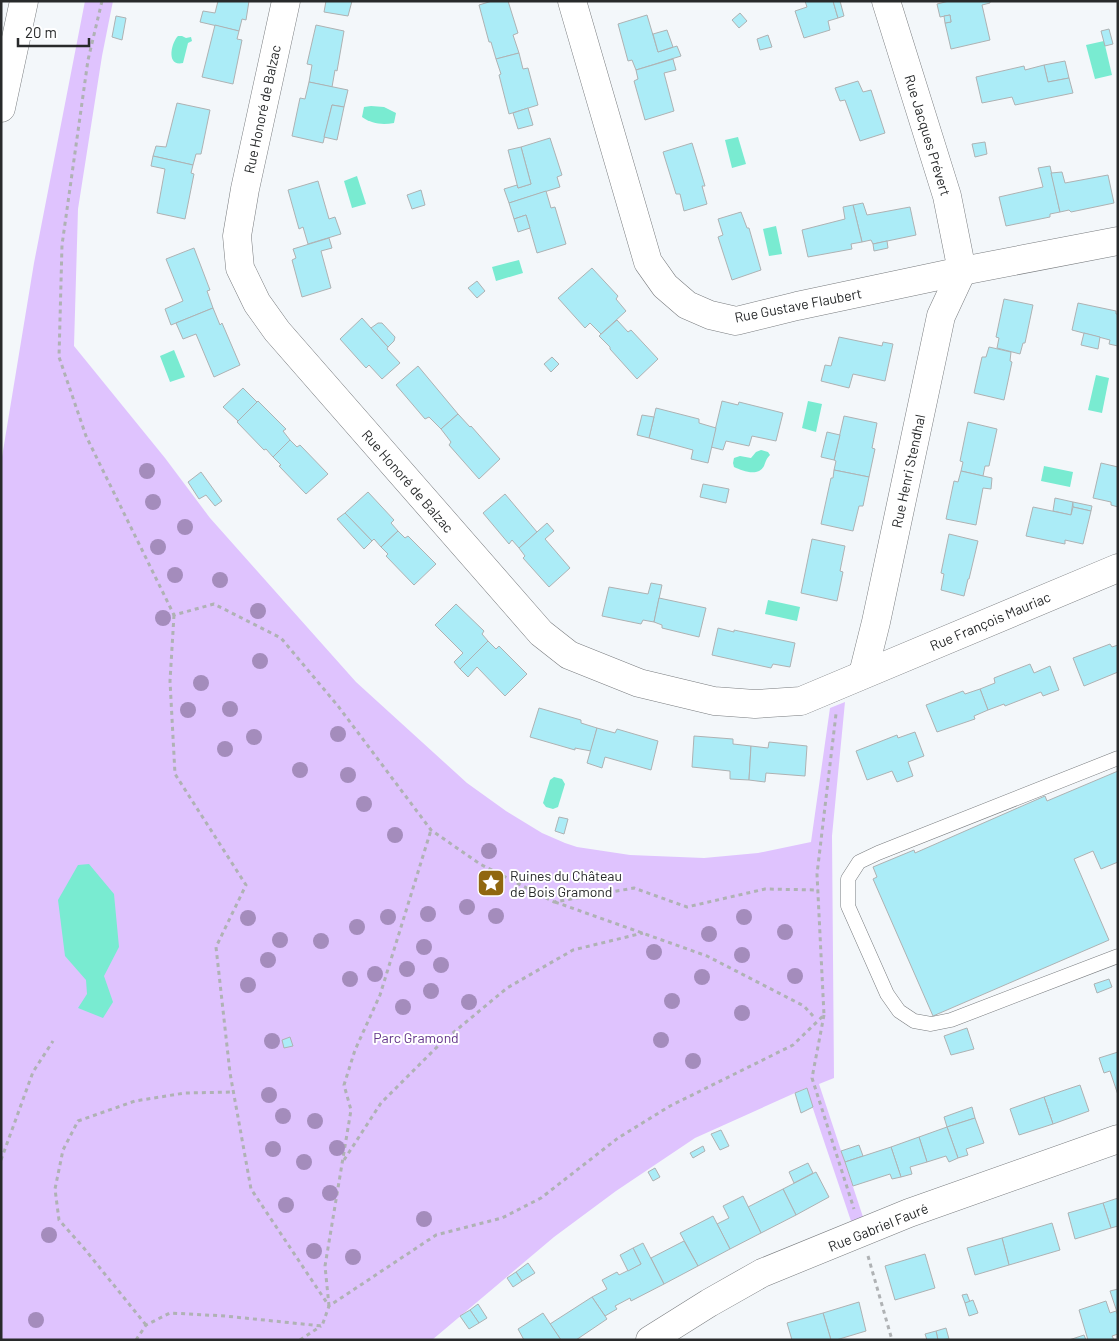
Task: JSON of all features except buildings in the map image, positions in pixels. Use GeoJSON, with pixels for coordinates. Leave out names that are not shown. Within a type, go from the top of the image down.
{"type":"FeatureCollection","features":[{"type":"Feature","properties":{"kind":"main road"},"geometry":{"type":"LineString","coordinates":[[1,108],[24,1]]}},
{"type":"Feature","properties":{"kind":"main road","name":"Rue Honoré de Balzac"},"geometry":{"type":"LineString","coordinates":[[286,1],[245,189],[237,236],[240,268],[257,303],[277,332],[541,633],[569,655],[639,682],[714,701],[755,704],[801,701],[851,679]]}},
{"type":"Feature","properties":{"kind":"main road","name":"Rue Gustave Flaubert"},"geometry":{"type":"LineString","coordinates":[[572,1],[648,262],[665,286],[687,305],[710,315],[736,321],[962,271],[1118,241]]}},
{"type":"Feature","properties":{"kind":"main road","name":"Rue Jacques Prévert"},"geometry":{"type":"LineString","coordinates":[[886,1],[947,196],[962,271]]}},
{"type":"Feature","properties":{"kind":"main road","name":"Rue Henri Stendhal"},"geometry":{"type":"LineString","coordinates":[[851,679],[876,622],[941,316],[962,271]]}},
{"type":"Feature","properties":{"kind":"main road","name":"Rue François Mauriac"},"geometry":{"type":"LineString","coordinates":[[851,679],[1118,568]]}},
{"type":"Feature","properties":{"kind":"main road","name":"Rue Gabriel Fauré"},"geometry":{"type":"LineString","coordinates":[[650,1340],[709,1303],[762,1274],[909,1213],[1118,1139]]}},
{"type":"Feature","properties":{"kind":"lane"},"geometry":{"type":"LineString","coordinates":[[1118,758],[859,862],[848,879],[848,906],[887,994],[899,1011],[914,1021],[931,1024],[951,1020],[1118,956]]}},
{"type":"Feature","properties":{"kind":"path"},"geometry":{"type":"LineString","coordinates":[[102,1],[88,60],[62,245],[59,357],[86,436],[174,615],[170,681],[175,774],[246,885],[216,946],[230,1073],[251,1189],[329,1306]]}},
{"type":"Feature","properties":{"kind":"path"},"geometry":{"type":"LineString","coordinates":[[174,615],[214,604],[281,638],[338,706],[431,830],[480,864],[554,902],[707,956],[804,1006],[813,1016]]}},
{"type":"Feature","properties":{"kind":"path"},"geometry":{"type":"LineString","coordinates":[[851,679],[817,874],[824,1015],[812,1078],[861,1232],[892,1340]]}},
{"type":"Feature","properties":{"kind":"path"},"geometry":{"type":"LineString","coordinates":[[300,1340],[322,1326],[329,1306],[325,1266],[351,1110],[344,1085],[355,1050],[380,995],[431,830]]}},
{"type":"Feature","properties":{"kind":"path"},"geometry":{"type":"LineString","coordinates":[[554,902],[634,888],[688,907],[765,889],[818,890]]}},
{"type":"Feature","properties":{"kind":"path"},"geometry":{"type":"LineString","coordinates":[[342,1163],[380,1103],[442,1042],[507,988],[573,950],[643,933]]}},
{"type":"Feature","properties":{"kind":"path"},"geometry":{"type":"LineString","coordinates":[[329,1306],[436,1235],[502,1218],[541,1198],[618,1138],[670,1106],[793,1045],[824,1015]]}},
{"type":"Feature","properties":{"kind":"path"},"geometry":{"type":"LineString","coordinates":[[1,1160],[33,1072],[52,1041]]}},
{"type":"Feature","properties":{"kind":"path"},"geometry":{"type":"LineString","coordinates":[[146,1326],[59,1220],[55,1189],[63,1150],[78,1121],[135,1101],[185,1094],[234,1092]]}},
{"type":"Feature","properties":{"kind":"path"},"geometry":{"type":"LineString","coordinates":[[136,1340],[146,1326],[170,1313],[225,1316],[322,1326]]}},
{"type":"Feature","properties":{"kind":"green space","name":"Parc Gramond"},"geometry":{"type":"Polygon","coordinates":[[[85,1],[113,1],[102,56],[78,209],[74,346],[165,458],[210,518],[356,682],[467,783],[506,811],[542,833],[565,843],[577,847],[630,855],[704,858],[758,853],[811,842],[830,708],[845,702],[832,836],[834,1078],[819,1084],[863,1217],[851,1221],[806,1088],[695,1138],[616,1191],[554,1237],[432,1340],[1,1340],[1,463],[34,263],[85,1]]]}},
{"type":"Feature","properties":{"kind":"shaded area"},"geometry":{"type":"Polygon","coordinates":[[[178,36],[191,37],[192,41],[188,43],[183,63],[178,63],[172,58],[173,44],[178,36]]]}},
{"type":"Feature","properties":{"kind":"shaded area"},"geometry":{"type":"Polygon","coordinates":[[[1104,41],[1112,75],[1095,79],[1086,45],[1104,41]]]}},
{"type":"Feature","properties":{"kind":"shaded area"},"geometry":{"type":"Polygon","coordinates":[[[364,107],[384,107],[396,113],[394,123],[377,123],[362,117],[364,107]]]}},
{"type":"Feature","properties":{"kind":"shaded area"},"geometry":{"type":"Polygon","coordinates":[[[738,137],[746,164],[732,168],[725,140],[738,137]]]}},
{"type":"Feature","properties":{"kind":"shaded area"},"geometry":{"type":"Polygon","coordinates":[[[357,176],[366,204],[352,208],[344,181],[357,176]]]}},
{"type":"Feature","properties":{"kind":"shaded area"},"geometry":{"type":"Polygon","coordinates":[[[776,226],[782,254],[769,256],[763,229],[776,226]]]}},
{"type":"Feature","properties":{"kind":"shaded area"},"geometry":{"type":"Polygon","coordinates":[[[519,260],[523,273],[496,281],[492,267],[519,260]]]}},
{"type":"Feature","properties":{"kind":"shaded area"},"geometry":{"type":"Polygon","coordinates":[[[174,350],[185,377],[170,382],[160,356],[174,350]]]}},
{"type":"Feature","properties":{"kind":"shaded area"},"geometry":{"type":"Polygon","coordinates":[[[1096,375],[1109,378],[1102,413],[1088,410],[1096,375]]]}},
{"type":"Feature","properties":{"kind":"shaded area"},"geometry":{"type":"Polygon","coordinates":[[[808,401],[822,404],[816,432],[802,428],[808,401]]]}},
{"type":"Feature","properties":{"kind":"shaded area"},"geometry":{"type":"Polygon","coordinates":[[[761,450],[768,452],[770,455],[764,466],[758,471],[750,472],[734,467],[734,458],[740,456],[751,458],[756,452],[761,450]]]}},
{"type":"Feature","properties":{"kind":"shaded area"},"geometry":{"type":"Polygon","coordinates":[[[1044,466],[1073,472],[1070,487],[1041,481],[1044,466]]]}},
{"type":"Feature","properties":{"kind":"shaded area"},"geometry":{"type":"Polygon","coordinates":[[[768,600],[800,607],[797,621],[765,614],[768,600]]]}},
{"type":"Feature","properties":{"kind":"shaded area"},"geometry":{"type":"Polygon","coordinates":[[[554,777],[562,779],[565,784],[558,807],[553,809],[546,807],[543,803],[550,780],[554,777]]]}},
{"type":"Feature","properties":{"kind":"shaded area"},"geometry":{"type":"Polygon","coordinates":[[[89,864],[114,894],[119,947],[104,976],[113,1002],[103,1018],[78,1008],[87,994],[86,980],[65,956],[58,900],[78,865],[89,864]]]}},
{"type":"Feature","properties":{"kind":"place","name":"Ruines du Château de Bois Gramond"},"geometry":{"type":"Point","coordinates":[491,883]}}]}
